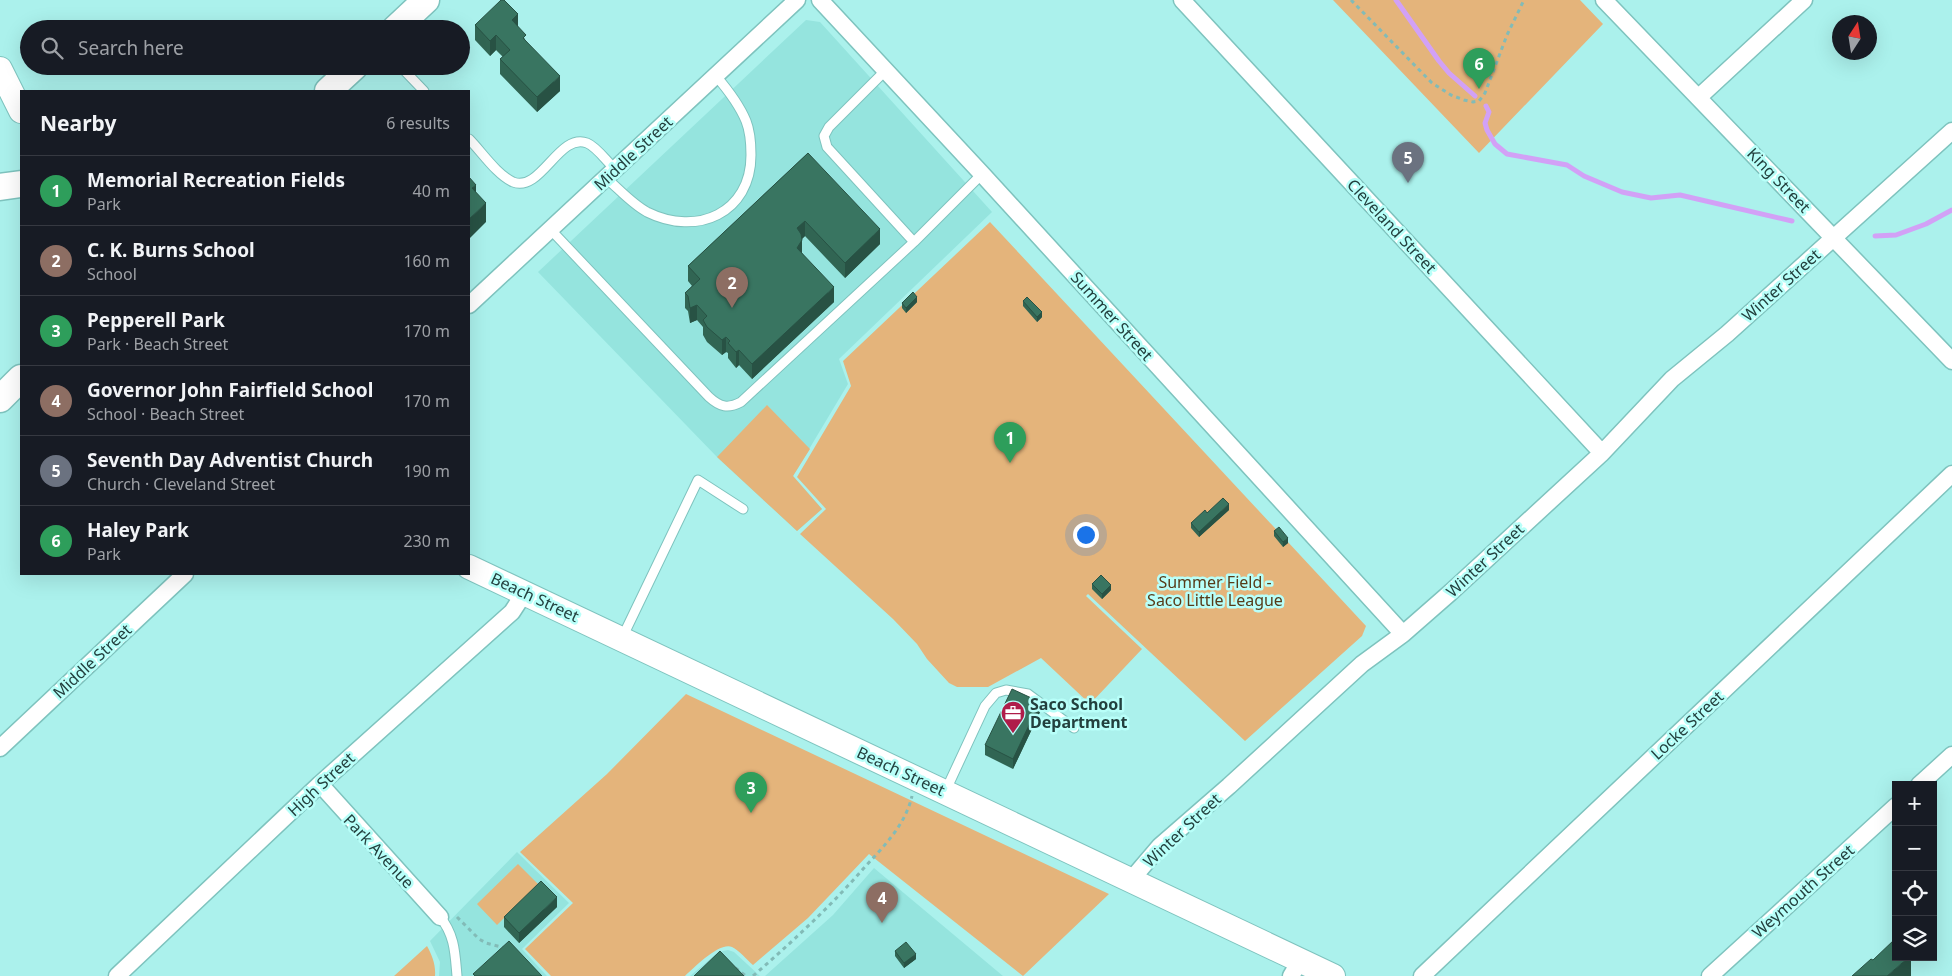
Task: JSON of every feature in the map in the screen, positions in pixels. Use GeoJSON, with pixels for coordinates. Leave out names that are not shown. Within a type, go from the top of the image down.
{"type":"FeatureCollection","features":[{"type":"Feature","properties":{"kind":"main road"},"geometry":{"type":"LineString","coordinates":[[405,20],[426,0]]}},
{"type":"Feature","properties":{"kind":"main road"},"geometry":{"type":"LineString","coordinates":[[0,69],[20,108]]}},
{"type":"Feature","properties":{"kind":"main road"},"geometry":{"type":"LineString","coordinates":[[329,90],[345,75]]}},
{"type":"Feature","properties":{"kind":"main road"},"geometry":{"type":"LineString","coordinates":[[0,187],[20,184]]}},
{"type":"Feature","properties":{"kind":"main road"},"geometry":{"type":"LineString","coordinates":[[0,398],[20,379]]}},
{"type":"Feature","properties":{"kind":"main road","name":"Beach Street"},"geometry":{"type":"LineString","coordinates":[[470,566],[1131,880],[1296,968],[1332,976]]}},
{"type":"Feature","properties":{"kind":"street","name":"Middle Street"},"geometry":{"type":"LineString","coordinates":[[470,304],[798,0]]}},
{"type":"Feature","properties":{"kind":"street","name":"Summer Street"},"geometry":{"type":"LineString","coordinates":[[820,0],[982,174],[1402,634]]}},
{"type":"Feature","properties":{"kind":"street","name":"Cleveland Street"},"geometry":{"type":"LineString","coordinates":[[1182,0],[1602,453]]}},
{"type":"Feature","properties":{"kind":"street","name":"King Street"},"geometry":{"type":"LineString","coordinates":[[1604,0],[1952,361]]}},
{"type":"Feature","properties":{"kind":"street"},"geometry":{"type":"LineString","coordinates":[[1699,97],[1804,0]]}},
{"type":"Feature","properties":{"kind":"street","name":"Winter Street"},"geometry":{"type":"LineString","coordinates":[[1131,880],[1160,846],[1229,786],[1362,664],[1402,634],[1451,592],[1602,453],[1672,379],[1727,334],[1952,131]]}},
{"type":"Feature","properties":{"kind":"street","name":"Locke Street"},"geometry":{"type":"LineString","coordinates":[[1422,976],[1952,474]]}},
{"type":"Feature","properties":{"kind":"street","name":"Middle Street"},"geometry":{"type":"LineString","coordinates":[[0,748],[184,575]]}},
{"type":"Feature","properties":{"kind":"street","name":"High Street"},"geometry":{"type":"LineString","coordinates":[[117,976],[320,784],[512,612],[525,592]]}},
{"type":"Feature","properties":{"kind":"street"},"geometry":{"type":"LineString","coordinates":[[1923,781],[1952,755]]}},
{"type":"Feature","properties":{"kind":"street","name":"Park Avenue"},"geometry":{"type":"LineString","coordinates":[[320,784],[440,916]]}},
{"type":"Feature","properties":{"kind":"street","name":"Weymouth Street"},"geometry":{"type":"LineString","coordinates":[[1710,976],[1892,810]]}},
{"type":"Feature","properties":{"kind":"lane"},"geometry":{"type":"LineString","coordinates":[[885,71],[829,127],[824,136],[828,147],[914,242]]}},
{"type":"Feature","properties":{"kind":"lane"},"geometry":{"type":"LineString","coordinates":[[409,75],[423,90]]}},
{"type":"Feature","properties":{"kind":"lane"},"geometry":{"type":"LineString","coordinates":[[470,140],[504,176],[516,183],[528,182],[535,177],[566,147],[577,142],[587,143],[635,204],[648,212],[678,221],[694,222],[707,220],[731,206],[739,198],[745,189],[750,175],[751,145],[744,116],[732,95],[716,76]]}},
{"type":"Feature","properties":{"kind":"lane"},"geometry":{"type":"LineString","coordinates":[[551,230],[709,397],[717,404],[725,407],[733,406],[741,402],[914,242],[982,174]]}},
{"type":"Feature","properties":{"kind":"lane"},"geometry":{"type":"LineString","coordinates":[[622,638],[698,480],[743,508]]}},
{"type":"Feature","properties":{"kind":"lane"},"geometry":{"type":"LineString","coordinates":[[944,792],[985,706],[990,698],[1000,691],[1012,690],[1028,694],[1074,728]]}},
{"type":"Feature","properties":{"kind":"lane"},"geometry":{"type":"LineString","coordinates":[[440,916],[447,925],[452,938],[457,976]]}},
{"type":"Feature","properties":{"kind":"path"},"geometry":{"type":"LineString","coordinates":[[1351,0],[1432,83],[1451,94],[1474,102],[1479,101],[1485,93],[1507,35],[1524,0]]}},
{"type":"Feature","properties":{"kind":"path"},"geometry":{"type":"LineString","coordinates":[[753,976],[803,932],[880,851],[906,816],[918,780]]}},
{"type":"Feature","properties":{"kind":"path"},"geometry":{"type":"LineString","coordinates":[[723,962],[734,964],[746,976]]}},
{"type":"Feature","properties":{"kind":"shaded area"},"geometry":{"type":"Polygon","coordinates":[[[806,20],[820,22],[992,212],[839,359],[848,384],[793,476],[822,509],[797,531],[717,457],[538,272],[806,20]]]}},
{"type":"Feature","properties":{"kind":"shaded area"},"geometry":{"type":"Polygon","coordinates":[[[517,852],[569,903],[522,949],[547,976],[439,976],[440,962],[430,941],[517,852]]]}},
{"type":"Feature","properties":{"kind":"shaded area"},"geometry":{"type":"Polygon","coordinates":[[[874,868],[1003,976],[765,976],[833,915],[874,868]]]}},
{"type":"Feature","properties":{"kind":"shaded area"},"geometry":{"type":"Polygon","coordinates":[[[728,950],[734,952],[760,976],[690,976],[715,955],[728,950]]]}},
{"type":"Feature","properties":{"kind":"green space"},"geometry":{"type":"Polygon","coordinates":[[[1333,0],[1580,0],[1603,24],[1479,153],[1333,0]]]}},
{"type":"Feature","properties":{"kind":"green space","name":"Summer Field - Saco Little League"},"geometry":{"type":"Polygon","coordinates":[[[990,222],[1366,626],[1362,636],[1245,741],[1088,594],[1086,596],[1142,649],[1090,704],[1041,658],[988,687],[957,687],[949,683],[927,659],[917,644],[893,619],[800,534],[826,509],[797,477],[851,386],[843,361],[990,222]]]}},
{"type":"Feature","properties":{"kind":"green space"},"geometry":{"type":"Polygon","coordinates":[[[767,405],[810,449],[793,476],[822,509],[797,531],[717,457],[767,405]]]}},
{"type":"Feature","properties":{"kind":"green space"},"geometry":{"type":"Polygon","coordinates":[[[686,694],[1109,894],[1023,976],[869,854],[808,918],[753,965],[735,948],[727,946],[720,948],[707,957],[685,976],[551,976],[525,949],[573,903],[520,852],[607,774],[686,694]]]}},
{"type":"Feature","properties":{"kind":"green space"},"geometry":{"type":"Polygon","coordinates":[[[518,864],[538,884],[497,925],[477,904],[518,864]]]}},
{"type":"Feature","properties":{"kind":"green space"},"geometry":{"type":"Polygon","coordinates":[[[427,946],[433,960],[435,976],[394,976],[427,946]]]}},
{"type":"Feature","properties":{"kind":"building"},"geometry":{"type":"Polygon","coordinates":[[[501,0],[504,0],[518,14],[512,20],[526,35],[523,38],[560,76],[537,97],[500,59],[510,50],[496,35],[490,41],[475,25],[501,0]]]}},
{"type":"Feature","properties":{"kind":"building"},"geometry":{"type":"Polygon","coordinates":[[[808,153],[880,229],[845,263],[805,221],[797,228],[802,240],[797,248],[834,287],[752,364],[739,350],[736,352],[728,343],[730,341],[726,337],[722,340],[707,327],[703,320],[707,316],[697,305],[690,308],[688,296],[685,293],[700,279],[688,266],[808,153]]]}},
{"type":"Feature","properties":{"kind":"building"},"geometry":{"type":"Polygon","coordinates":[[[470,178],[476,185],[472,188],[486,203],[470,218],[470,178]]]}},
{"type":"Feature","properties":{"kind":"building"},"geometry":{"type":"Polygon","coordinates":[[[913,292],[917,297],[906,308],[902,303],[913,292]]]}},
{"type":"Feature","properties":{"kind":"building"},"geometry":{"type":"Polygon","coordinates":[[[1027,297],[1042,312],[1037,317],[1023,301],[1027,297]]]}},
{"type":"Feature","properties":{"kind":"building"},"geometry":{"type":"Polygon","coordinates":[[[1223,498],[1229,504],[1199,532],[1191,523],[1205,510],[1207,513],[1223,498]]]}},
{"type":"Feature","properties":{"kind":"building"},"geometry":{"type":"Polygon","coordinates":[[[1279,527],[1288,538],[1283,542],[1274,531],[1279,527]]]}},
{"type":"Feature","properties":{"kind":"building"},"geometry":{"type":"Polygon","coordinates":[[[1101,575],[1111,585],[1102,594],[1092,584],[1101,575]]]}},
{"type":"Feature","properties":{"kind":"building","name":"Saco School Department"},"geometry":{"type":"Polygon","coordinates":[[[1012,689],[1040,702],[1013,759],[985,745],[1012,689]]]}},
{"type":"Feature","properties":{"kind":"building"},"geometry":{"type":"Polygon","coordinates":[[[541,881],[557,897],[519,933],[504,917],[541,881]]]}},
{"type":"Feature","properties":{"kind":"building"},"geometry":{"type":"Polygon","coordinates":[[[509,941],[542,976],[475,976],[473,974],[509,941]]]}},
{"type":"Feature","properties":{"kind":"building"},"geometry":{"type":"Polygon","coordinates":[[[906,942],[916,954],[904,963],[895,951],[906,942]]]}},
{"type":"Feature","properties":{"kind":"building"},"geometry":{"type":"Polygon","coordinates":[[[1892,942],[1892,961],[1904,961],[1887,976],[1852,976],[1871,959],[1873,960],[1892,942]]]}},
{"type":"Feature","properties":{"kind":"building"},"geometry":{"type":"Polygon","coordinates":[[[720,951],[744,976],[694,976],[720,951]]]}},
{"type":"Feature","properties":{"kind":"waterway"},"geometry":{"type":"LineString","coordinates":[[1396,0],[1439,61],[1449,73],[1475,96]]}},
{"type":"Feature","properties":{"kind":"waterway"},"geometry":{"type":"LineString","coordinates":[[1486,106],[1489,112],[1485,123],[1487,130],[1495,144],[1507,154],[1567,165],[1584,176],[1622,192],[1651,198],[1680,195],[1792,221]]}},
{"type":"Feature","properties":{"kind":"waterway"},"geometry":{"type":"LineString","coordinates":[[1875,236],[1896,235],[1926,224],[1952,210]]}},
{"type":"Feature","properties":{"kind":"place","name":"Haley Park"},"geometry":{"type":"Point","coordinates":[1479,89]}},
{"type":"Feature","properties":{"kind":"place","name":"Seventh Day Adventist Church"},"geometry":{"type":"Point","coordinates":[1408,183]}},
{"type":"Feature","properties":{"kind":"place","name":"C. K. Burns School"},"geometry":{"type":"Point","coordinates":[732,308]}},
{"type":"Feature","properties":{"kind":"place","name":"Memorial Recreation Fields"},"geometry":{"type":"Point","coordinates":[1010,463]}},
{"type":"Feature","properties":{"kind":"place","name":"Saco School Department"},"geometry":{"type":"Point","coordinates":[1013,734]}},
{"type":"Feature","properties":{"kind":"place","name":"Pepperell Park"},"geometry":{"type":"Point","coordinates":[751,813]}},
{"type":"Feature","properties":{"kind":"place","name":"Governor John Fairfield School"},"geometry":{"type":"Point","coordinates":[882,923]}}]}
